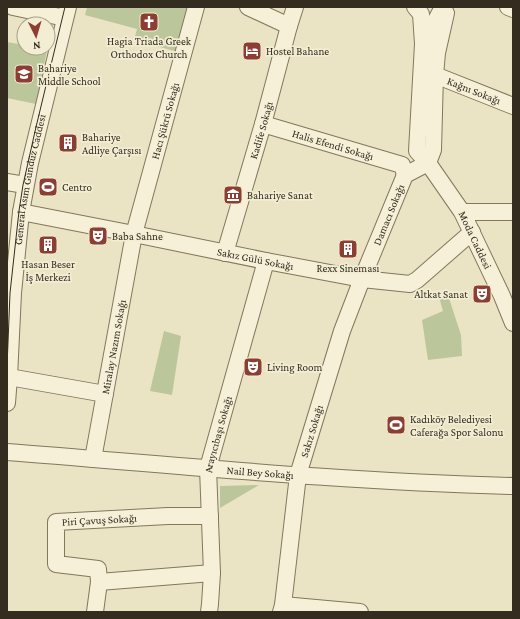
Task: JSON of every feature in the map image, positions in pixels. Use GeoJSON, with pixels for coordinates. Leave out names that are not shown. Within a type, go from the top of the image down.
{"type":"FeatureCollection","features":[{"type":"Feature","properties":{"kind":"street"},"geometry":{"type":"LineString","coordinates":[[13,7],[66,13]]}},
{"type":"Feature","properties":{"kind":"street","name":"Hacı Şükrü Sokağı"},"geometry":{"type":"LineString","coordinates":[[134,234],[196,7]]}},
{"type":"Feature","properties":{"kind":"street"},"geometry":{"type":"LineString","coordinates":[[248,7],[289,26]]}},
{"type":"Feature","properties":{"kind":"street","name":"Kadife Sokağı"},"geometry":{"type":"LineString","coordinates":[[225,253],[263,124],[295,7]]}},
{"type":"Feature","properties":{"kind":"street"},"geometry":{"type":"LineString","coordinates":[[404,170],[417,151],[423,44],[421,14],[415,7]]}},
{"type":"Feature","properties":{"kind":"street"},"geometry":{"type":"LineString","coordinates":[[423,44],[443,7]]}},
{"type":"Feature","properties":{"kind":"street"},"geometry":{"type":"LineString","coordinates":[[428,163],[433,150],[437,52],[447,7]]}},
{"type":"Feature","properties":{"kind":"street"},"geometry":{"type":"LineString","coordinates":[[508,7],[513,9]]}},
{"type":"Feature","properties":{"kind":"street","name":"General Asım Gündüz Caddesi"},"geometry":{"type":"LineString","coordinates":[[7,403],[9,377],[10,293],[21,212],[36,135],[66,13]]}},
{"type":"Feature","properties":{"kind":"street","name":"Kağnı Sokağı"},"geometry":{"type":"LineString","coordinates":[[435,75],[513,106]]}},
{"type":"Feature","properties":{"kind":"street","name":"Halis Efendi Sokağı"},"geometry":{"type":"LineString","coordinates":[[263,124],[404,170]]}},
{"type":"Feature","properties":{"kind":"street","name":"Moda Caddesi"},"geometry":{"type":"LineString","coordinates":[[417,151],[428,163],[462,212],[508,296],[513,323]]}},
{"type":"Feature","properties":{"kind":"street","name":"Damacı Sokağı"},"geometry":{"type":"LineString","coordinates":[[362,279],[404,170],[428,163]]}},
{"type":"Feature","properties":{"kind":"street"},"geometry":{"type":"LineString","coordinates":[[7,182],[25,186]]}},
{"type":"Feature","properties":{"kind":"street","name":"Sakız Gülü Sokağı"},"geometry":{"type":"LineString","coordinates":[[21,212],[266,262],[362,279],[410,284],[417,280],[472,232]]}},
{"type":"Feature","properties":{"kind":"street"},"geometry":{"type":"LineString","coordinates":[[462,212],[513,212]]}},
{"type":"Feature","properties":{"kind":"street","name":"Miralay Nazım Sokağı"},"geometry":{"type":"LineString","coordinates":[[93,459],[134,234]]}},
{"type":"Feature","properties":{"kind":"street","name":"Arayıcıbaşı Sokağı"},"geometry":{"type":"LineString","coordinates":[[209,612],[212,573],[208,468],[266,262]]}},
{"type":"Feature","properties":{"kind":"street","name":"Sakız Sokağı"},"geometry":{"type":"LineString","coordinates":[[282,608],[298,475],[342,331],[362,279]]}},
{"type":"Feature","properties":{"kind":"street"},"geometry":{"type":"LineString","coordinates":[[9,377],[105,394]]}},
{"type":"Feature","properties":{"kind":"street","name":"Nail Bey Sokağı"},"geometry":{"type":"LineString","coordinates":[[7,452],[298,475],[456,485],[513,486]]}},
{"type":"Feature","properties":{"kind":"street","name":"Piri Çavuş Sokağı"},"geometry":{"type":"LineString","coordinates":[[99,582],[98,569],[56,564],[56,522],[168,516],[210,516]]}},
{"type":"Feature","properties":{"kind":"street"},"geometry":{"type":"LineString","coordinates":[[95,612],[99,582],[212,573]]}},
{"type":"Feature","properties":{"kind":"street"},"geometry":{"type":"LineString","coordinates":[[282,608],[360,612]]}},
{"type":"Feature","properties":{"kind":"green space","name":"Hagia Triada Greek Orthodox Church"},"geometry":{"type":"Polygon","coordinates":[[[87,7],[190,7],[178,52],[134,40],[137,29],[85,15],[87,7]]]}},
{"type":"Feature","properties":{"kind":"green space","name":"Bahariye Middle School"},"geometry":{"type":"Polygon","coordinates":[[[7,42],[16,44],[16,56],[46,56],[36,104],[7,98],[7,42]]]}},
{"type":"Feature","properties":{"kind":"green space"},"geometry":{"type":"Polygon","coordinates":[[[447,292],[461,335],[462,356],[428,360],[422,320],[443,311],[439,297],[447,292]]]}},
{"type":"Feature","properties":{"kind":"green space"},"geometry":{"type":"Polygon","coordinates":[[[164,331],[181,336],[172,395],[150,391],[164,331]]]}},
{"type":"Feature","properties":{"kind":"green space"},"geometry":{"type":"Polygon","coordinates":[[[259,485],[220,508],[220,486],[259,485]]]}},
{"type":"Feature","properties":{"kind":"tram line"},"geometry":{"type":"LineString","coordinates":[[7,367],[10,293],[23,185],[65,7]]}},
{"type":"Feature","properties":{"kind":"place","name":"Hagia Triada Greek Orthodox Church"},"geometry":{"type":"Point","coordinates":[149,22]}},
{"type":"Feature","properties":{"kind":"place","name":"Hostel Bahane"},"geometry":{"type":"Point","coordinates":[252,51]}},
{"type":"Feature","properties":{"kind":"place","name":"Bahariye Middle School"},"geometry":{"type":"Point","coordinates":[24,74]}},
{"type":"Feature","properties":{"kind":"place","name":"Bahariye Adliye Çarşısı"},"geometry":{"type":"Point","coordinates":[68,143]}},
{"type":"Feature","properties":{"kind":"place","name":"Centro"},"geometry":{"type":"Point","coordinates":[48,187]}},
{"type":"Feature","properties":{"kind":"place","name":"Bahariye Sanat"},"geometry":{"type":"Point","coordinates":[233,195]}},
{"type":"Feature","properties":{"kind":"place","name":"Baba Sahne"},"geometry":{"type":"Point","coordinates":[98,236]}},
{"type":"Feature","properties":{"kind":"place","name":"Hasan Beser İş Merkezi"},"geometry":{"type":"Point","coordinates":[48,245]}},
{"type":"Feature","properties":{"kind":"place","name":"Rexx Sineması"},"geometry":{"type":"Point","coordinates":[348,249]}},
{"type":"Feature","properties":{"kind":"place","name":"Altkat Sanat"},"geometry":{"type":"Point","coordinates":[482,294]}},
{"type":"Feature","properties":{"kind":"place","name":"Living Room"},"geometry":{"type":"Point","coordinates":[253,367]}},
{"type":"Feature","properties":{"kind":"place","name":"Kadıköy Belediyesi Caferağa Spor Salonu"},"geometry":{"type":"Point","coordinates":[396,425]}}]}
